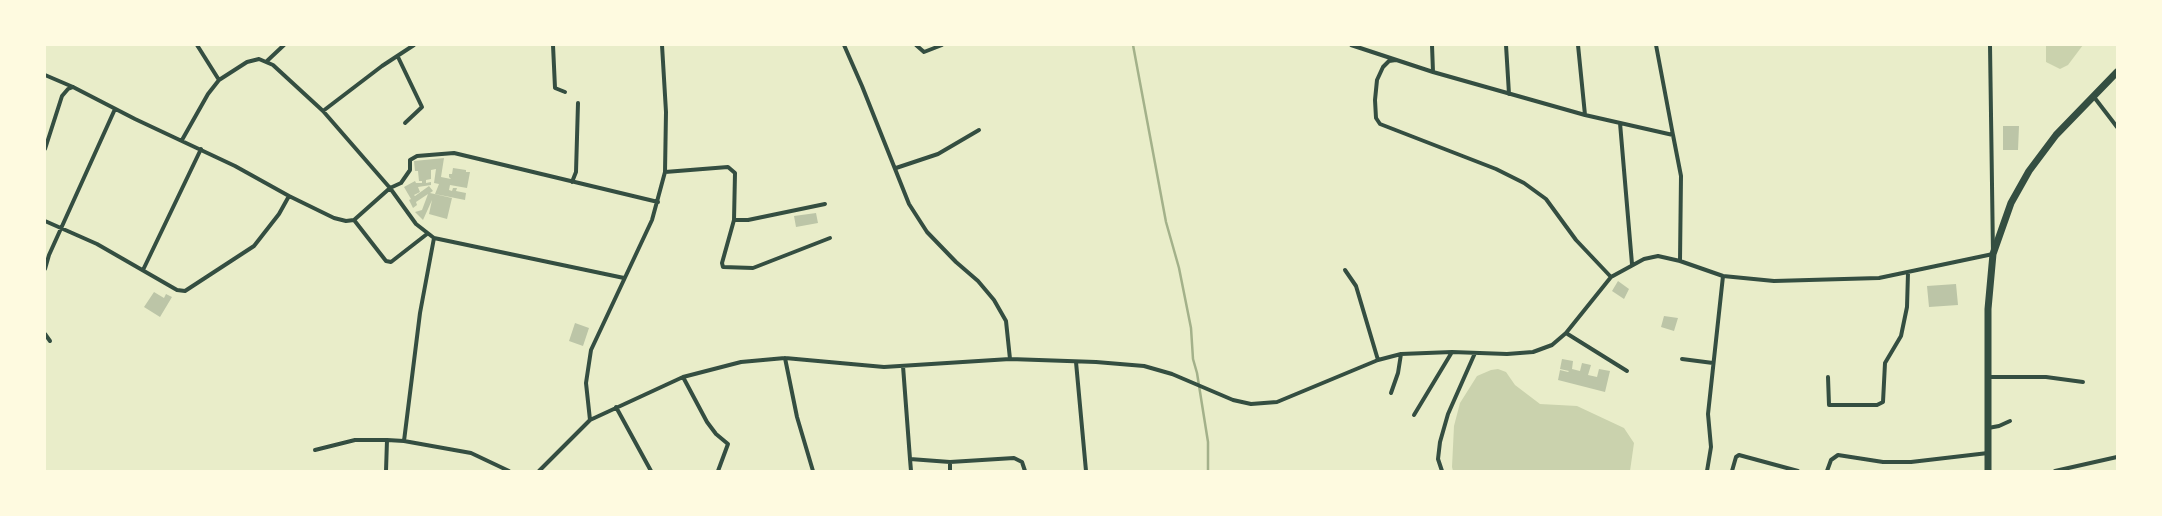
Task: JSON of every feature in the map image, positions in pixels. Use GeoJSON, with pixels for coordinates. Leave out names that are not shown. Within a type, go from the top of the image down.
{"type":"FeatureCollection","features":[{"type":"Feature","properties":{"kind":"main road"},"geometry":{"type":"LineString","coordinates":[[1988,471],[1988,309],[1993,254],[2011,203],[2029,171],[2056,135],[2117,72]]}},
{"type":"Feature","properties":{"kind":"street"},"geometry":{"type":"LineString","coordinates":[[197,45],[219,80]]}},
{"type":"Feature","properties":{"kind":"street"},"geometry":{"type":"LineString","coordinates":[[268,61],[284,45]]}},
{"type":"Feature","properties":{"kind":"street"},"geometry":{"type":"LineString","coordinates":[[323,112],[382,66],[398,57],[414,45]]}},
{"type":"Feature","properties":{"kind":"street"},"geometry":{"type":"LineString","coordinates":[[552,45],[555,88],[565,92]]}},
{"type":"Feature","properties":{"kind":"street"},"geometry":{"type":"LineString","coordinates":[[590,420],[586,383],[587,367],[597,336],[652,220],[665,172],[666,112],[662,45]]}},
{"type":"Feature","properties":{"kind":"street"},"geometry":{"type":"LineString","coordinates":[[844,45],[896,168],[909,204],[927,232],[956,262],[978,281],[994,300],[1006,321],[1010,359]]}},
{"type":"Feature","properties":{"kind":"street"},"geometry":{"type":"LineString","coordinates":[[916,45],[924,52],[942,45]]}},
{"type":"Feature","properties":{"kind":"street"},"geometry":{"type":"LineString","coordinates":[[1351,45],[1360,46],[1433,72],[1509,94],[1585,115],[1673,135]]}},
{"type":"Feature","properties":{"kind":"street"},"geometry":{"type":"LineString","coordinates":[[1432,45],[1433,72]]}},
{"type":"Feature","properties":{"kind":"street"},"geometry":{"type":"LineString","coordinates":[[1506,45],[1509,94]]}},
{"type":"Feature","properties":{"kind":"street"},"geometry":{"type":"LineString","coordinates":[[1578,45],[1585,115]]}},
{"type":"Feature","properties":{"kind":"street"},"geometry":{"type":"LineString","coordinates":[[1656,45],[1681,176],[1680,261]]}},
{"type":"Feature","properties":{"kind":"street"},"geometry":{"type":"LineString","coordinates":[[540,471],[590,420],[683,377],[741,362],[785,358],[884,367],[1010,359],[1144,366],[1187,380],[1233,400],[1251,404],[1277,402],[1378,360],[1400,354],[1452,352],[1507,354],[1533,352],[1552,345],[1566,332],[1611,277],[1632,264],[1644,259],[1658,256],[1680,261],[1724,276],[1774,281],[1879,278],[1993,254],[1990,45]]}},
{"type":"Feature","properties":{"kind":"street"},"geometry":{"type":"LineString","coordinates":[[398,57],[422,107],[405,122]]}},
{"type":"Feature","properties":{"kind":"street"},"geometry":{"type":"LineString","coordinates":[[182,140],[208,94],[219,80],[247,62],[259,59],[268,61],[323,112],[390,188],[416,224],[427,234],[434,238],[624,278]]}},
{"type":"Feature","properties":{"kind":"street"},"geometry":{"type":"LineString","coordinates":[[1397,60],[1389,61],[1376,80],[1376,118],[1380,124],[1496,169],[1524,183],[1546,199],[1576,240],[1611,277]]}},
{"type":"Feature","properties":{"kind":"street"},"geometry":{"type":"LineString","coordinates":[[45,75],[182,140],[334,218],[346,221],[354,220],[390,188],[399,185],[410,170],[410,160],[417,156],[429,154],[437,156],[454,153],[658,202]]}},
{"type":"Feature","properties":{"kind":"street"},"geometry":{"type":"LineString","coordinates":[[45,149],[62,96],[73,87]]}},
{"type":"Feature","properties":{"kind":"street"},"geometry":{"type":"LineString","coordinates":[[2094,97],[2117,127]]}},
{"type":"Feature","properties":{"kind":"street"},"geometry":{"type":"LineString","coordinates":[[572,182],[576,172],[578,103]]}},
{"type":"Feature","properties":{"kind":"street"},"geometry":{"type":"LineString","coordinates":[[45,269],[49,255],[63,228],[115,109]]}},
{"type":"Feature","properties":{"kind":"street"},"geometry":{"type":"LineString","coordinates":[[1620,123],[1632,264]]}},
{"type":"Feature","properties":{"kind":"street"},"geometry":{"type":"LineString","coordinates":[[896,168],[938,154],[979,130]]}},
{"type":"Feature","properties":{"kind":"street"},"geometry":{"type":"LineString","coordinates":[[144,270],[201,150]]}},
{"type":"Feature","properties":{"kind":"street"},"geometry":{"type":"LineString","coordinates":[[665,172],[728,166],[735,173],[734,220],[722,263],[724,267],[753,268],[830,238]]}},
{"type":"Feature","properties":{"kind":"street"},"geometry":{"type":"LineString","coordinates":[[45,221],[63,228],[144,270],[177,290],[184,291],[254,246],[279,214],[290,196]]}},
{"type":"Feature","properties":{"kind":"street"},"geometry":{"type":"LineString","coordinates":[[734,220],[748,220],[825,204]]}},
{"type":"Feature","properties":{"kind":"street"},"geometry":{"type":"LineString","coordinates":[[354,220],[386,261],[391,262],[427,234]]}},
{"type":"Feature","properties":{"kind":"street"},"geometry":{"type":"LineString","coordinates":[[404,441],[420,313],[434,238]]}},
{"type":"Feature","properties":{"kind":"street"},"geometry":{"type":"LineString","coordinates":[[1345,270],[1356,286],[1378,360]]}},
{"type":"Feature","properties":{"kind":"street"},"geometry":{"type":"LineString","coordinates":[[1828,377],[1830,405],[1877,405],[1883,402],[1885,362],[1902,336],[1907,307],[1908,273]]}},
{"type":"Feature","properties":{"kind":"street"},"geometry":{"type":"LineString","coordinates":[[1707,471],[1711,447],[1708,414],[1724,276]]}},
{"type":"Feature","properties":{"kind":"street"},"geometry":{"type":"LineString","coordinates":[[1566,332],[1627,371]]}},
{"type":"Feature","properties":{"kind":"street"},"geometry":{"type":"LineString","coordinates":[[45,334],[50,341]]}},
{"type":"Feature","properties":{"kind":"street"},"geometry":{"type":"LineString","coordinates":[[1414,415],[1452,352]]}},
{"type":"Feature","properties":{"kind":"street"},"geometry":{"type":"LineString","coordinates":[[1442,471],[1438,459],[1440,442],[1448,414],[1475,353]]}},
{"type":"Feature","properties":{"kind":"street"},"geometry":{"type":"LineString","coordinates":[[1391,393],[1398,373],[1400,354]]}},
{"type":"Feature","properties":{"kind":"street"},"geometry":{"type":"LineString","coordinates":[[785,358],[797,417],[813,471]]}},
{"type":"Feature","properties":{"kind":"street"},"geometry":{"type":"LineString","coordinates":[[1682,359],[1713,363]]}},
{"type":"Feature","properties":{"kind":"street"},"geometry":{"type":"LineString","coordinates":[[1076,362],[1086,471]]}},
{"type":"Feature","properties":{"kind":"street"},"geometry":{"type":"LineString","coordinates":[[902,366],[911,471]]}},
{"type":"Feature","properties":{"kind":"street"},"geometry":{"type":"LineString","coordinates":[[683,377],[706,422],[716,434],[728,444],[718,471]]}},
{"type":"Feature","properties":{"kind":"street"},"geometry":{"type":"LineString","coordinates":[[1988,377],[2046,377],[2083,382]]}},
{"type":"Feature","properties":{"kind":"street"},"geometry":{"type":"LineString","coordinates":[[616,407],[651,471]]}},
{"type":"Feature","properties":{"kind":"street"},"geometry":{"type":"LineString","coordinates":[[1988,428],[1999,426],[2010,421]]}},
{"type":"Feature","properties":{"kind":"street"},"geometry":{"type":"LineString","coordinates":[[315,450],[355,440],[404,441],[471,453],[509,471]]}},
{"type":"Feature","properties":{"kind":"street"},"geometry":{"type":"LineString","coordinates":[[386,471],[387,440]]}},
{"type":"Feature","properties":{"kind":"street"},"geometry":{"type":"LineString","coordinates":[[1827,471],[1831,460],[1838,455],[1883,462],[1911,462],[1988,454]]}},
{"type":"Feature","properties":{"kind":"street"},"geometry":{"type":"LineString","coordinates":[[1732,471],[1736,457],[1739,455],[1798,471]]}},
{"type":"Feature","properties":{"kind":"street"},"geometry":{"type":"LineString","coordinates":[[2055,471],[2117,457]]}},
{"type":"Feature","properties":{"kind":"street"},"geometry":{"type":"LineString","coordinates":[[910,459],[950,462],[1014,458],[1022,462],[1025,471]]}},
{"type":"Feature","properties":{"kind":"street"},"geometry":{"type":"LineString","coordinates":[[950,462],[950,471]]}},
{"type":"Feature","properties":{"kind":"green space"},"geometry":{"type":"Polygon","coordinates":[[[2046,45],[2083,45],[2068,65],[2060,69],[2046,62],[2046,45]]]}},
{"type":"Feature","properties":{"kind":"green space"},"geometry":{"type":"Polygon","coordinates":[[[1498,369],[1506,372],[1515,385],[1540,404],[1577,406],[1624,428],[1634,443],[1630,471],[1453,471],[1454,426],[1460,403],[1477,376],[1491,370],[1498,369]]]}},
{"type":"Feature","properties":{"kind":"building"},"geometry":{"type":"Polygon","coordinates":[[[2003,126],[2019,126],[2018,150],[2003,150],[2003,126]]]}},
{"type":"Feature","properties":{"kind":"building"},"geometry":{"type":"Polygon","coordinates":[[[444,158],[441,177],[451,179],[449,174],[452,174],[453,168],[470,172],[467,188],[450,185],[449,190],[452,191],[453,188],[457,188],[456,191],[466,193],[465,200],[435,194],[439,184],[434,183],[436,169],[431,170],[431,179],[426,180],[426,183],[431,182],[431,185],[418,187],[420,192],[414,195],[415,196],[429,186],[433,191],[430,193],[452,198],[447,219],[429,214],[432,200],[423,220],[415,212],[422,210],[428,194],[416,202],[417,205],[413,208],[409,200],[411,199],[404,187],[415,181],[416,183],[422,183],[422,181],[419,181],[418,171],[415,171],[414,161],[444,158]]]}},
{"type":"Feature","properties":{"kind":"building"},"geometry":{"type":"Polygon","coordinates":[[[816,213],[818,223],[796,227],[794,216],[816,213]]]}},
{"type":"Feature","properties":{"kind":"building"},"geometry":{"type":"Polygon","coordinates":[[[1618,281],[1629,289],[1624,299],[1612,291],[1618,281]]]}},
{"type":"Feature","properties":{"kind":"building"},"geometry":{"type":"Polygon","coordinates":[[[1956,284],[1958,305],[1929,307],[1927,286],[1956,284]]]}},
{"type":"Feature","properties":{"kind":"building"},"geometry":{"type":"Polygon","coordinates":[[[154,292],[164,298],[166,294],[172,297],[160,317],[144,307],[154,292]]]}},
{"type":"Feature","properties":{"kind":"building"},"geometry":{"type":"Polygon","coordinates":[[[1664,316],[1678,318],[1674,331],[1661,327],[1664,316]]]}},
{"type":"Feature","properties":{"kind":"building"},"geometry":{"type":"Polygon","coordinates":[[[575,323],[589,328],[583,346],[569,341],[575,323]]]}},
{"type":"Feature","properties":{"kind":"building"},"geometry":{"type":"Polygon","coordinates":[[[1562,359],[1573,361],[1572,369],[1580,371],[1582,363],[1591,365],[1588,375],[1597,377],[1599,369],[1610,371],[1605,392],[1558,380],[1560,370],[1569,371],[1560,369],[1562,359]]]}},
{"type":"Feature","properties":{"kind":"waterway"},"geometry":{"type":"LineString","coordinates":[[1133,45],[1166,222],[1179,268],[1191,328],[1193,359],[1197,373],[1208,442],[1208,471]]}}]}
